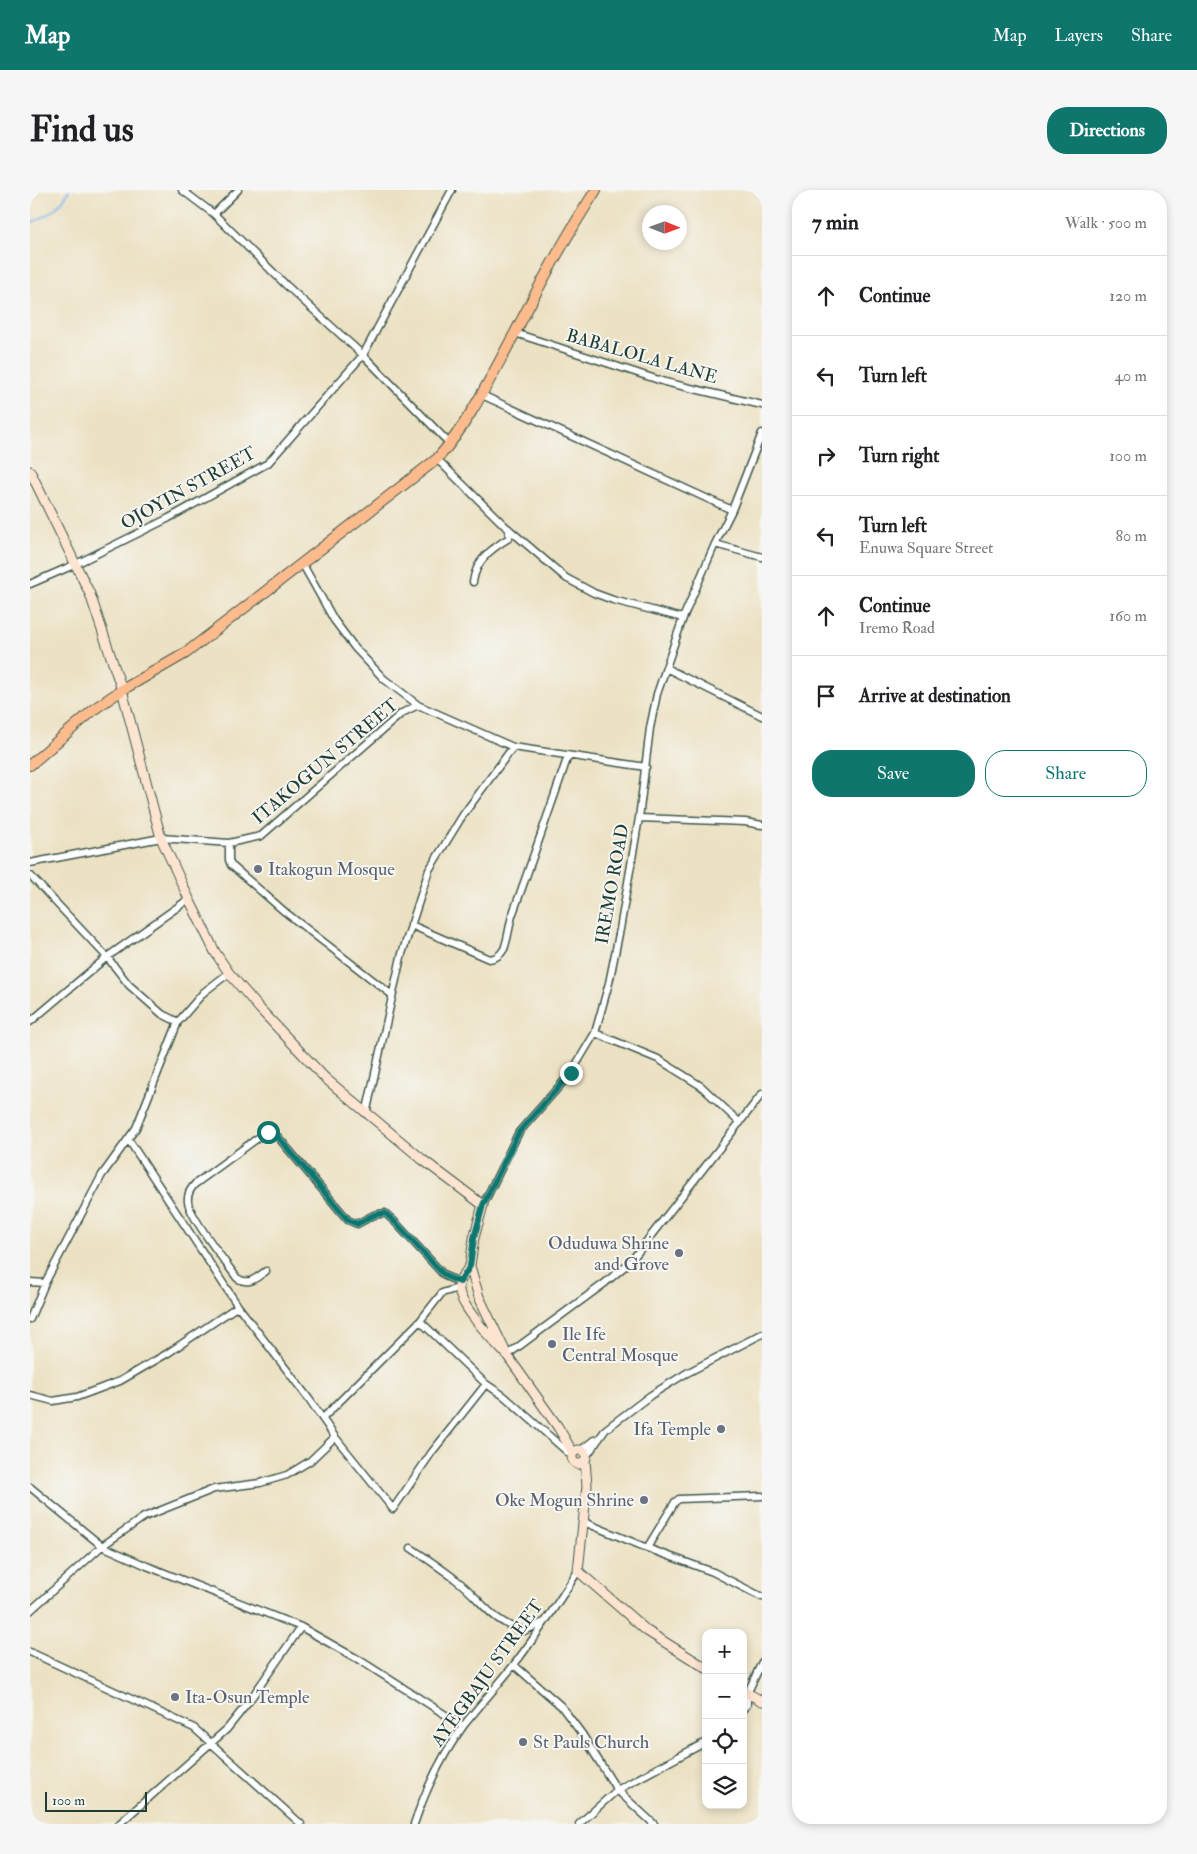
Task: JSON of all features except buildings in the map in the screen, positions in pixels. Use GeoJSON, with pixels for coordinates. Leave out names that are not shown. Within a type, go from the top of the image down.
{"type":"FeatureCollection","features":[{"type":"Feature","properties":{"kind":"main road"},"geometry":{"type":"LineString","coordinates":[[30,765],[97,707],[122,690],[186,653],[437,459],[450,444],[482,396],[576,221],[596,190]]}},
{"type":"Feature","properties":{"kind":"street"},"geometry":{"type":"LineString","coordinates":[[182,190],[214,214],[286,285],[363,355],[450,444]]}},
{"type":"Feature","properties":{"kind":"street"},"geometry":{"type":"LineString","coordinates":[[214,214],[238,190]]}},
{"type":"Feature","properties":{"kind":"street","name":"OJOYIN STREET"},"geometry":{"type":"LineString","coordinates":[[30,584],[76,564],[169,518],[268,463],[363,355],[452,190]]}},
{"type":"Feature","properties":{"kind":"street","name":"BABALOLA LANE"},"geometry":{"type":"LineString","coordinates":[[515,333],[665,382],[762,405]]}},
{"type":"Feature","properties":{"kind":"street"},"geometry":{"type":"LineString","coordinates":[[482,396],[732,510]]}},
{"type":"Feature","properties":{"kind":"street","name":"IREMO ROAD"},"geometry":{"type":"LineString","coordinates":[[483,1205],[519,1132],[571,1073],[594,1033],[609,982],[640,818],[650,728],[655,702],[683,618],[732,510],[762,433]]}},
{"type":"Feature","properties":{"kind":"street"},"geometry":{"type":"LineString","coordinates":[[437,459],[509,530],[566,578],[612,600],[683,618]]}},
{"type":"Feature","properties":{"kind":"street"},"geometry":{"type":"LineString","coordinates":[[30,471],[90,594],[122,690],[161,838],[188,899],[215,952],[229,973],[291,1044],[325,1078],[423,1160],[483,1205],[474,1238],[470,1266],[459,1285],[442,1294],[420,1320],[323,1418]]}},
{"type":"Feature","properties":{"kind":"street"},"geometry":{"type":"LineString","coordinates":[[473,582],[478,565],[497,545],[509,538],[509,530]]}},
{"type":"Feature","properties":{"kind":"street"},"geometry":{"type":"LineString","coordinates":[[715,544],[762,557]]}},
{"type":"Feature","properties":{"kind":"street"},"geometry":{"type":"LineString","coordinates":[[302,563],[334,620],[355,648],[384,679],[418,705],[513,747],[646,766]]}},
{"type":"Feature","properties":{"kind":"street"},"geometry":{"type":"LineString","coordinates":[[666,668],[762,716]]}},
{"type":"Feature","properties":{"kind":"street","name":"ITAKOGUN STREET"},"geometry":{"type":"LineString","coordinates":[[30,863],[161,838],[229,843],[261,836],[402,713],[418,705]]}},
{"type":"Feature","properties":{"kind":"street"},"geometry":{"type":"LineString","coordinates":[[366,1114],[392,995],[411,925],[429,870],[446,840],[513,747]]}},
{"type":"Feature","properties":{"kind":"street"},"geometry":{"type":"LineString","coordinates":[[411,925],[489,959],[496,958],[500,954],[504,948],[512,918],[568,756]]}},
{"type":"Feature","properties":{"kind":"street"},"geometry":{"type":"LineString","coordinates":[[640,818],[745,822],[762,825]]}},
{"type":"Feature","properties":{"kind":"street"},"geometry":{"type":"LineString","coordinates":[[229,843],[229,860],[232,865],[285,912],[392,995]]}},
{"type":"Feature","properties":{"kind":"street"},"geometry":{"type":"LineString","coordinates":[[30,876],[107,956],[129,985],[162,1014],[178,1022]]}},
{"type":"Feature","properties":{"kind":"street"},"geometry":{"type":"LineString","coordinates":[[30,1022],[107,956],[188,899]]}},
{"type":"Feature","properties":{"kind":"street"},"geometry":{"type":"LineString","coordinates":[[30,1319],[45,1283],[102,1175],[136,1128],[178,1022],[204,992],[229,973]]}},
{"type":"Feature","properties":{"kind":"street"},"geometry":{"type":"LineString","coordinates":[[594,1033],[658,1059],[701,1086],[740,1123]]}},
{"type":"Feature","properties":{"kind":"street"},"geometry":{"type":"LineString","coordinates":[[507,1354],[605,1284],[631,1261],[762,1094]]}},
{"type":"Feature","properties":{"kind":"street"},"geometry":{"type":"LineString","coordinates":[[266,1270],[251,1282],[244,1282],[237,1278],[190,1208],[188,1193],[195,1184],[262,1135],[271,1132],[278,1137],[309,1172],[348,1220],[357,1224],[374,1215],[385,1213],[442,1273],[459,1285]]}},
{"type":"Feature","properties":{"kind":"street"},"geometry":{"type":"LineString","coordinates":[[128,1139],[238,1306],[323,1418],[335,1437],[393,1509],[432,1452],[486,1384]]}},
{"type":"Feature","properties":{"kind":"street"},"geometry":{"type":"LineString","coordinates":[[470,1266],[479,1297],[507,1354],[579,1456],[587,1486],[578,1571],[647,1630],[702,1665]]}},
{"type":"Feature","properties":{"kind":"street"},"geometry":{"type":"LineString","coordinates":[[30,1282],[45,1283]]}},
{"type":"Feature","properties":{"kind":"street"},"geometry":{"type":"LineString","coordinates":[[459,1285],[460,1295],[466,1306],[494,1342],[507,1354]]}},
{"type":"Feature","properties":{"kind":"street"},"geometry":{"type":"LineString","coordinates":[[466,1306],[479,1297]]}},
{"type":"Feature","properties":{"kind":"street"},"geometry":{"type":"LineString","coordinates":[[30,1395],[53,1401],[78,1397],[120,1381],[168,1353],[238,1306]]}},
{"type":"Feature","properties":{"kind":"street"},"geometry":{"type":"LineString","coordinates":[[420,1320],[486,1384],[504,1396],[579,1456]]}},
{"type":"Feature","properties":{"kind":"street"},"geometry":{"type":"LineString","coordinates":[[579,1456],[606,1429],[651,1394],[762,1334]]}},
{"type":"Feature","properties":{"kind":"street"},"geometry":{"type":"LineString","coordinates":[[30,1611],[102,1546],[144,1518],[214,1489],[260,1484],[287,1475],[310,1461],[335,1437]]}},
{"type":"Feature","properties":{"kind":"street"},"geometry":{"type":"LineString","coordinates":[[30,1487],[102,1546],[147,1566],[301,1627],[361,1661],[464,1726]]}},
{"type":"Feature","properties":{"kind":"street"},"geometry":{"type":"LineString","coordinates":[[647,1548],[675,1502],[679,1499],[762,1496]]}},
{"type":"Feature","properties":{"kind":"street"},"geometry":{"type":"LineString","coordinates":[[584,1522],[713,1572],[762,1597]]}},
{"type":"Feature","properties":{"kind":"street"},"geometry":{"type":"LineString","coordinates":[[411,1548],[456,1580],[492,1614],[508,1626],[524,1631],[545,1622]]}},
{"type":"Feature","properties":{"kind":"street","name":"AYEGBAJU STREET"},"geometry":{"type":"LineString","coordinates":[[414,1824],[427,1789],[440,1762],[464,1726],[514,1665],[578,1571]]}},
{"type":"Feature","properties":{"kind":"street"},"geometry":{"type":"LineString","coordinates":[[119,1824],[236,1719],[301,1627]]}},
{"type":"Feature","properties":{"kind":"street"},"geometry":{"type":"LineString","coordinates":[[30,1652],[194,1728],[297,1823]]}},
{"type":"Feature","properties":{"kind":"street"},"geometry":{"type":"LineString","coordinates":[[747,1688],[762,1662]]}},
{"type":"Feature","properties":{"kind":"street"},"geometry":{"type":"LineString","coordinates":[[514,1665],[560,1706],[582,1734],[617,1790],[654,1824]]}},
{"type":"Feature","properties":{"kind":"street"},"geometry":{"type":"LineString","coordinates":[[747,1693],[762,1701]]}},
{"type":"Feature","properties":{"kind":"street"},"geometry":{"type":"LineString","coordinates":[[579,1824],[617,1790],[702,1744]]}},
{"type":"Feature","properties":{"kind":"waterway"},"geometry":{"type":"LineString","coordinates":[[30,224],[58,206],[69,190]]}},
{"type":"Feature","properties":{"kind":"place","name":"Itakogun Mosque"},"geometry":{"type":"Point","coordinates":[258,869]}},
{"type":"Feature","properties":{"kind":"place","name":"Oduduwa Shrine and Grove"},"geometry":{"type":"Point","coordinates":[679,1253]}},
{"type":"Feature","properties":{"kind":"place","name":"Ile Ife Central Mosque"},"geometry":{"type":"Point","coordinates":[552,1344]}},
{"type":"Feature","properties":{"kind":"place","name":"Ifa Temple"},"geometry":{"type":"Point","coordinates":[721,1429]}},
{"type":"Feature","properties":{"kind":"place","name":"Oke Mogun Shrine"},"geometry":{"type":"Point","coordinates":[644,1500]}},
{"type":"Feature","properties":{"kind":"place","name":"Ita-Osun Temple"},"geometry":{"type":"Point","coordinates":[175,1697]}},
{"type":"Feature","properties":{"kind":"place","name":"St Pauls Church"},"geometry":{"type":"Point","coordinates":[523,1742]}},
{"type":"Feature","properties":{"kind":"route"},"geometry":{"type":"LineString","coordinates":[[268,1132],[278,1137],[348,1220],[357,1224],[374,1215],[385,1213],[390,1216],[442,1273],[460,1282],[470,1266],[474,1238],[483,1205],[519,1132],[571,1073]]}}]}
